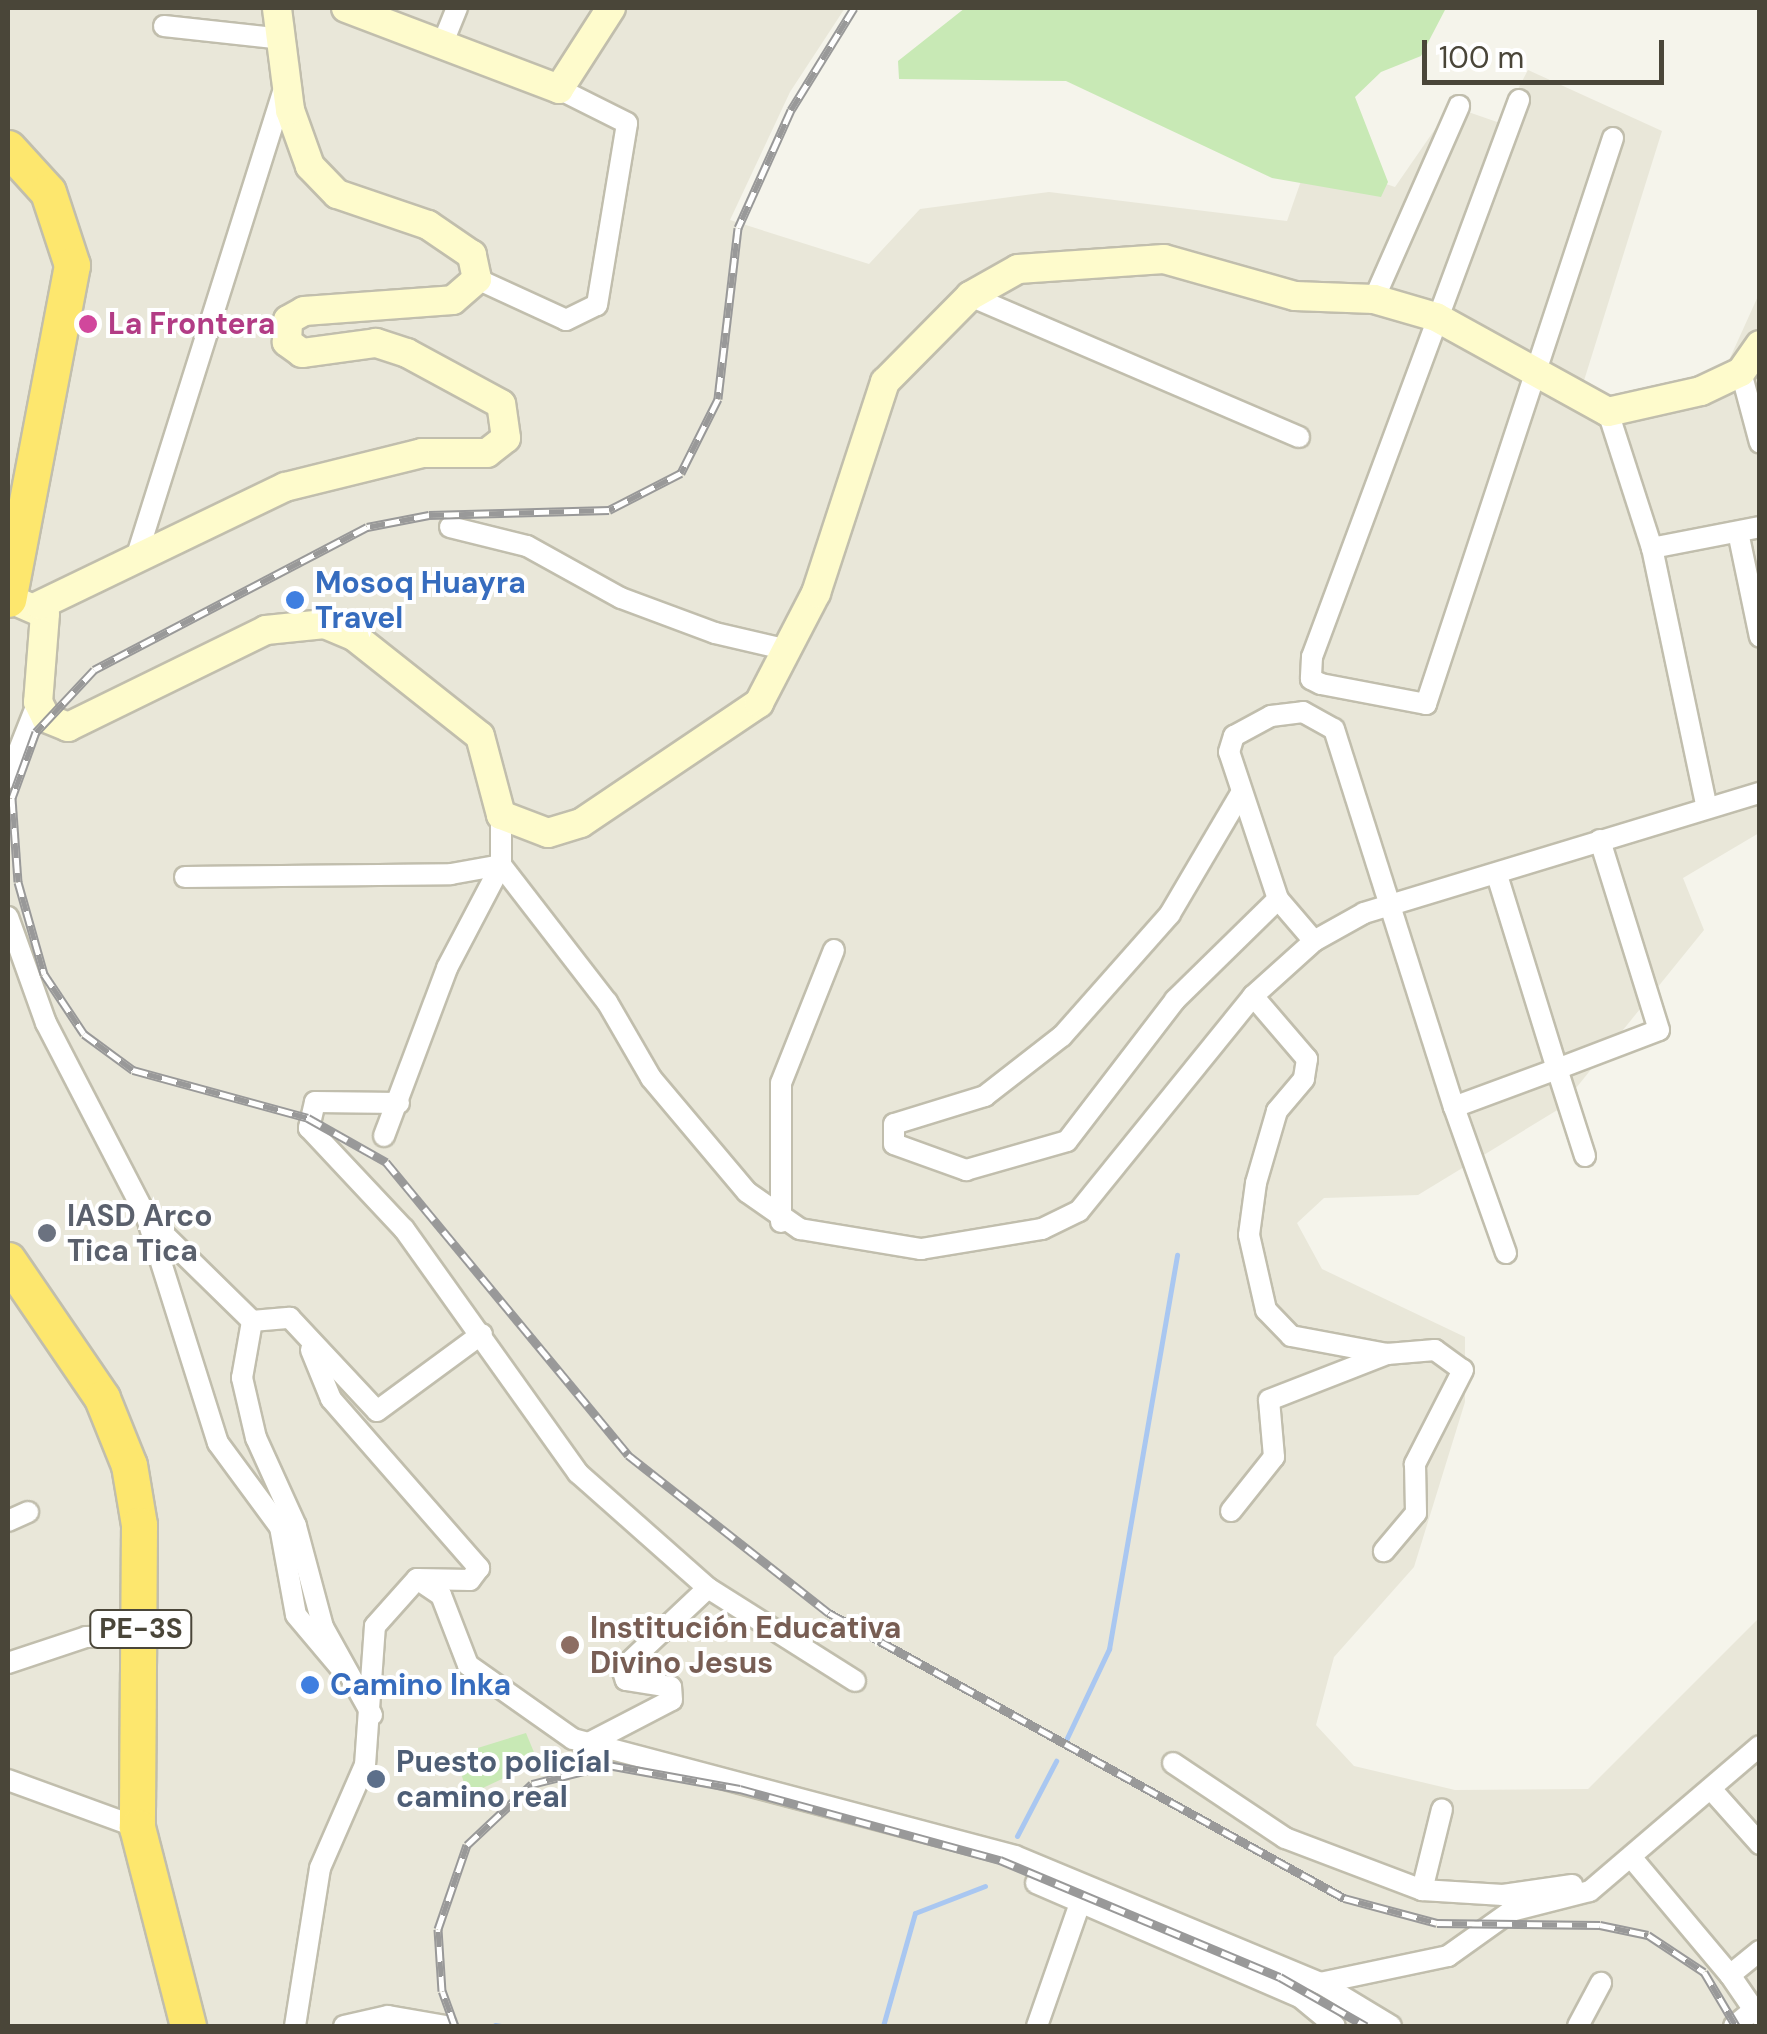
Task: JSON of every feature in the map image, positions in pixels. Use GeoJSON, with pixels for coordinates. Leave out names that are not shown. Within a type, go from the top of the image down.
{"type":"FeatureCollection","features":[{"type":"Feature","properties":{"kind":"highway"},"geometry":{"type":"LineString","coordinates":[[8,148],[48,192],[72,264],[19,600]]}},
{"type":"Feature","properties":{"kind":"highway","name":"PE-3S"},"geometry":{"type":"LineString","coordinates":[[8,1260],[86,1370],[123,1446],[139,1524],[137,1827],[188,2026]]}},
{"type":"Feature","properties":{"kind":"main road"},"geometry":{"type":"LineString","coordinates":[[277,8],[298,143],[322,180],[368,207],[428,224],[472,255],[477,279],[453,300],[304,311],[285,336],[302,353],[390,346],[489,394],[510,427],[498,448],[350,467],[19,600],[48,637],[38,702],[50,722],[74,726],[266,630],[325,624],[354,636],[480,736],[501,816],[534,835],[580,823],[730,729],[759,702],[788,650],[885,382],[970,296],[1046,260],[1164,258],[1295,296],[1374,299],[1436,317],[1608,412],[1741,372],[1760,345]]}},
{"type":"Feature","properties":{"kind":"main road"},"geometry":{"type":"LineString","coordinates":[[346,8],[444,40],[559,89],[611,8]]}},
{"type":"Feature","properties":{"kind":"street"},"geometry":{"type":"LineString","coordinates":[[444,40],[457,8]]}},
{"type":"Feature","properties":{"kind":"street"},"geometry":{"type":"LineString","coordinates":[[164,26],[282,39]]}},
{"type":"Feature","properties":{"kind":"street"},"geometry":{"type":"LineString","coordinates":[[138,552],[287,72]]}},
{"type":"Feature","properties":{"kind":"street"},"geometry":{"type":"LineString","coordinates":[[477,279],[566,320],[598,306],[627,123],[559,89]]}},
{"type":"Feature","properties":{"kind":"street"},"geometry":{"type":"LineString","coordinates":[[1519,100],[1436,317],[1311,679],[1403,707],[1426,704],[1533,370],[1613,138]]}},
{"type":"Feature","properties":{"kind":"street"},"geometry":{"type":"LineString","coordinates":[[1374,299],[1458,106]]}},
{"type":"Feature","properties":{"kind":"street"},"geometry":{"type":"LineString","coordinates":[[970,296],[1300,437]]}},
{"type":"Feature","properties":{"kind":"street"},"geometry":{"type":"LineString","coordinates":[[1741,372],[1760,443]]}},
{"type":"Feature","properties":{"kind":"street"},"geometry":{"type":"LineString","coordinates":[[1608,412],[1652,548],[1706,804]]}},
{"type":"Feature","properties":{"kind":"street"},"geometry":{"type":"LineString","coordinates":[[450,527],[527,546],[622,598],[715,633],[788,650]]}},
{"type":"Feature","properties":{"kind":"street"},"geometry":{"type":"LineString","coordinates":[[1652,548],[1760,527]]}},
{"type":"Feature","properties":{"kind":"street"},"geometry":{"type":"LineString","coordinates":[[1738,532],[1760,636]]}},
{"type":"Feature","properties":{"kind":"street"},"geometry":{"type":"LineString","coordinates":[[8,778],[38,702]]}},
{"type":"Feature","properties":{"kind":"street"},"geometry":{"type":"LineString","coordinates":[[1314,942],[1278,899],[1240,795],[1234,736],[1303,712],[1334,729],[1454,1107],[1506,1253]]}},
{"type":"Feature","properties":{"kind":"street"},"geometry":{"type":"LineString","coordinates":[[501,864],[607,1002],[651,1078],[781,1222],[921,1250],[1063,1221],[1104,1186],[1254,996],[1314,942],[1390,905],[1497,874],[1706,804],[1760,793]]}},
{"type":"Feature","properties":{"kind":"street"},"geometry":{"type":"LineString","coordinates":[[1240,795],[1170,914],[1062,1036],[985,1096],[894,1124],[894,1144],[966,1170],[1067,1140],[1175,1000],[1278,899]]}},
{"type":"Feature","properties":{"kind":"street"},"geometry":{"type":"LineString","coordinates":[[384,1136],[447,968],[501,864],[501,816]]}},
{"type":"Feature","properties":{"kind":"street"},"geometry":{"type":"LineString","coordinates":[[1454,1107],[1658,1034],[1600,840]]}},
{"type":"Feature","properties":{"kind":"street"},"geometry":{"type":"LineString","coordinates":[[185,878],[501,864]]}},
{"type":"Feature","properties":{"kind":"street"},"geometry":{"type":"LineString","coordinates":[[1497,874],[1586,1156]]}},
{"type":"Feature","properties":{"kind":"street"},"geometry":{"type":"LineString","coordinates":[[8,917],[46,1023],[147,1218],[218,1442],[280,1527],[296,1615],[340,1666],[372,1715]]}},
{"type":"Feature","properties":{"kind":"street"},"geometry":{"type":"LineString","coordinates":[[781,1222],[781,1083],[834,950]]}},
{"type":"Feature","properties":{"kind":"street"},"geometry":{"type":"LineString","coordinates":[[1254,996],[1307,1059],[1304,1079],[1277,1110],[1256,1183],[1249,1235],[1266,1310],[1291,1336],[1387,1354],[1435,1350],[1463,1370],[1415,1464],[1416,1513],[1384,1551]]}},
{"type":"Feature","properties":{"kind":"street"},"geometry":{"type":"LineString","coordinates":[[399,1103],[315,1102],[308,1128],[404,1230],[578,1473],[708,1588],[855,1682]]}},
{"type":"Feature","properties":{"kind":"street"},"geometry":{"type":"LineString","coordinates":[[147,1218],[252,1320]]}},
{"type":"Feature","properties":{"kind":"street"},"geometry":{"type":"LineString","coordinates":[[252,1320],[286,1316],[311,1350],[383,1411],[482,1334]]}},
{"type":"Feature","properties":{"kind":"street"},"geometry":{"type":"LineString","coordinates":[[252,1320],[242,1378],[256,1438],[296,1526],[340,1666]]}},
{"type":"Feature","properties":{"kind":"street"},"geometry":{"type":"LineString","coordinates":[[294,2026],[320,1868],[365,1764],[372,1715],[374,1626],[416,1579],[470,1580],[479,1568],[331,1399],[311,1350]]}},
{"type":"Feature","properties":{"kind":"street"},"geometry":{"type":"LineString","coordinates":[[1231,1511],[1274,1458],[1270,1400],[1387,1354]]}},
{"type":"Feature","properties":{"kind":"street"},"geometry":{"type":"LineString","coordinates":[[8,1521],[28,1512]]}},
{"type":"Feature","properties":{"kind":"street"},"geometry":{"type":"LineString","coordinates":[[416,1579],[442,1595],[468,1665],[587,1744],[950,1836],[1291,1992],[1334,2026]]}},
{"type":"Feature","properties":{"kind":"street"},"geometry":{"type":"LineString","coordinates":[[587,1744],[672,1700],[671,1687],[626,1680],[622,1669],[708,1588]]}},
{"type":"Feature","properties":{"kind":"street"},"geometry":{"type":"LineString","coordinates":[[8,1664],[86,1637],[141,1636]]}},
{"type":"Feature","properties":{"kind":"street"},"geometry":{"type":"LineString","coordinates":[[1320,1982],[1462,1951],[1504,1915],[1603,1880],[1760,1746]]}},
{"type":"Feature","properties":{"kind":"street"},"geometry":{"type":"LineString","coordinates":[[1173,1763],[1286,1838],[1422,1890],[1503,1895],[1603,1880]]}},
{"type":"Feature","properties":{"kind":"street"},"geometry":{"type":"LineString","coordinates":[[8,1780],[137,1827]]}},
{"type":"Feature","properties":{"kind":"street"},"geometry":{"type":"LineString","coordinates":[[1711,1789],[1760,1844]]}},
{"type":"Feature","properties":{"kind":"street"},"geometry":{"type":"LineString","coordinates":[[1422,1890],[1442,1809]]}},
{"type":"Feature","properties":{"kind":"street"},"geometry":{"type":"LineString","coordinates":[[1631,1857],[1757,2013],[1734,2026]]}},
{"type":"Feature","properties":{"kind":"street"},"geometry":{"type":"LineString","coordinates":[[1036,1883],[1320,1982],[1371,2019],[1391,2026]]}},
{"type":"Feature","properties":{"kind":"street"},"geometry":{"type":"LineString","coordinates":[[1036,2026],[1072,1893]]}},
{"type":"Feature","properties":{"kind":"street"},"geometry":{"type":"LineString","coordinates":[[1730,1975],[1760,1951]]}},
{"type":"Feature","properties":{"kind":"street"},"geometry":{"type":"LineString","coordinates":[[1578,2026],[1601,1983]]}},
{"type":"Feature","properties":{"kind":"street"},"geometry":{"type":"LineString","coordinates":[[344,2026],[388,2016],[446,2026]]}},
{"type":"Feature","properties":{"kind":"shaded area"},"geometry":{"type":"Polygon","coordinates":[[[8,8],[845,8],[790,92],[730,220],[869,264],[920,209],[1049,192],[1287,221],[1309,158],[1395,187],[1451,106],[1500,123],[1528,70],[1662,131],[1582,387],[1611,407],[1725,369],[1759,294],[1759,833],[1683,878],[1704,930],[1559,1109],[1418,1195],[1324,1198],[1297,1223],[1322,1269],[1465,1337],[1465,1402],[1414,1567],[1334,1657],[1316,1725],[1354,1766],[1455,1790],[1588,1789],[1759,1618],[1759,2026],[8,2026],[8,8]]]}},
{"type":"Feature","properties":{"kind":"green space"},"geometry":{"type":"Polygon","coordinates":[[[965,8],[1446,8],[1421,56],[1381,72],[1355,97],[1388,182],[1381,197],[1272,178],[1066,81],[899,79],[898,61],[965,8]]]}},
{"type":"Feature","properties":{"kind":"green space"},"geometry":{"type":"Polygon","coordinates":[[[526,1733],[538,1762],[468,1795],[455,1755],[526,1733]]]}},
{"type":"Feature","properties":{"kind":"waterway"},"geometry":{"type":"LineString","coordinates":[[1066,1740],[1109,1649],[1177,1255]]}},
{"type":"Feature","properties":{"kind":"waterway"},"geometry":{"type":"LineString","coordinates":[[1017,1836],[1056,1761]]}},
{"type":"Feature","properties":{"kind":"waterway"},"geometry":{"type":"LineString","coordinates":[[883,2026],[915,1913],[985,1886]]}},
{"type":"Feature","properties":{"kind":"waterway"},"geometry":{"type":"LineString","coordinates":[[495,2025],[501,2026]]}},
{"type":"Feature","properties":{"kind":"railway"},"geometry":{"type":"LineString","coordinates":[[854,8],[791,110],[738,228],[718,399],[681,473],[609,510],[429,515],[367,527],[94,670],[36,732],[12,798],[18,882],[44,974],[84,1034],[133,1070],[308,1118],[386,1162],[628,1455],[829,1613],[1344,1898],[1437,1923],[1600,1925],[1648,1935],[1704,1972],[1736,2026]]}},
{"type":"Feature","properties":{"kind":"railway"},"geometry":{"type":"LineString","coordinates":[[455,2026],[442,1991],[438,1929],[467,1845],[532,1784],[608,1765],[740,1789],[1000,1860],[1280,1977],[1366,2026]]}},
{"type":"Feature","properties":{"kind":"place","name":"La Frontera"},"geometry":{"type":"Point","coordinates":[88,324]}},
{"type":"Feature","properties":{"kind":"place","name":"Mosoq Huayra Travel"},"geometry":{"type":"Point","coordinates":[295,600]}},
{"type":"Feature","properties":{"kind":"place","name":"IASD Arco Tica Tica"},"geometry":{"type":"Point","coordinates":[47,1233]}},
{"type":"Feature","properties":{"kind":"place","name":"Institución Educativa Divino Jesus"},"geometry":{"type":"Point","coordinates":[570,1645]}},
{"type":"Feature","properties":{"kind":"place","name":"Camino Inka"},"geometry":{"type":"Point","coordinates":[310,1685]}},
{"type":"Feature","properties":{"kind":"place","name":"Puesto policíal camino real"},"geometry":{"type":"Point","coordinates":[376,1779]}}]}
